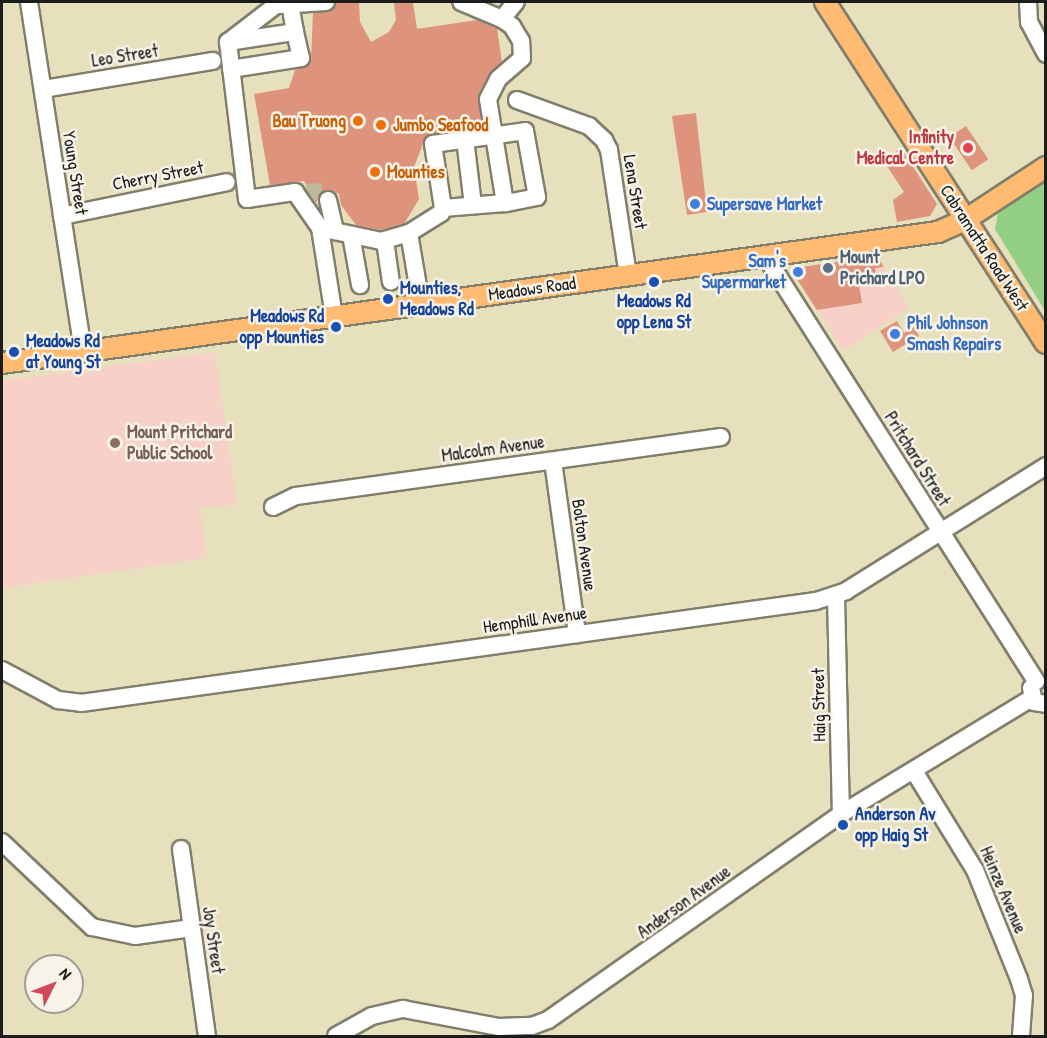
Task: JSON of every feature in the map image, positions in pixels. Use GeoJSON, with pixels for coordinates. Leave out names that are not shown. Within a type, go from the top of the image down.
{"type":"FeatureCollection","features":[{"type":"Feature","properties":{"kind":"main road","name":"Cabramatta Road West"},"geometry":{"type":"LineString","coordinates":[[825,2],[1046,343]]}},
{"type":"Feature","properties":{"kind":"main road","name":"Meadows Road"},"geometry":{"type":"LineString","coordinates":[[2,363],[938,232],[966,220],[1046,167]]}},
{"type":"Feature","properties":{"kind":"street","name":"Young Street"},"geometry":{"type":"LineString","coordinates":[[29,2],[83,351]]}},
{"type":"Feature","properties":{"kind":"street"},"geometry":{"type":"LineString","coordinates":[[228,42],[283,3],[326,2]]}},
{"type":"Feature","properties":{"kind":"street"},"geometry":{"type":"LineString","coordinates":[[502,19],[516,2]]}},
{"type":"Feature","properties":{"kind":"street"},"geometry":{"type":"LineString","coordinates":[[1028,2],[1029,22],[1046,54]]}},
{"type":"Feature","properties":{"kind":"street"},"geometry":{"type":"LineString","coordinates":[[231,69],[301,58],[295,32],[283,3]]}},
{"type":"Feature","properties":{"kind":"street"},"geometry":{"type":"LineString","coordinates":[[472,4],[502,19],[518,34],[522,58],[498,79],[488,99],[505,203]]}},
{"type":"Feature","properties":{"kind":"street"},"geometry":{"type":"LineString","coordinates":[[228,42],[295,32]]}},
{"type":"Feature","properties":{"kind":"street"},"geometry":{"type":"LineString","coordinates":[[228,42],[247,199],[301,192],[327,229],[385,241],[409,233],[441,213],[443,208],[434,144],[525,130],[537,197],[505,203],[443,208]]}},
{"type":"Feature","properties":{"kind":"street","name":"Leo Street"},"geometry":{"type":"LineString","coordinates":[[43,89],[213,61]]}},
{"type":"Feature","properties":{"kind":"street","name":"Lena Street"},"geometry":{"type":"LineString","coordinates":[[517,100],[589,126],[604,140],[609,150],[628,275]]}},
{"type":"Feature","properties":{"kind":"street"},"geometry":{"type":"LineString","coordinates":[[465,139],[473,205]]}},
{"type":"Feature","properties":{"kind":"street","name":"Cherry Street"},"geometry":{"type":"LineString","coordinates":[[62,216],[227,182]]}},
{"type":"Feature","properties":{"kind":"street"},"geometry":{"type":"LineString","coordinates":[[328,200],[327,229],[334,316]]}},
{"type":"Feature","properties":{"kind":"street"},"geometry":{"type":"LineString","coordinates":[[409,233],[422,304]]}},
{"type":"Feature","properties":{"kind":"street"},"geometry":{"type":"LineString","coordinates":[[351,235],[360,285]]}},
{"type":"Feature","properties":{"kind":"street"},"geometry":{"type":"LineString","coordinates":[[385,241],[391,282]]}},
{"type":"Feature","properties":{"kind":"street","name":"Pritchard Street"},"geometry":{"type":"LineString","coordinates":[[766,257],[940,532],[1041,681]]}},
{"type":"Feature","properties":{"kind":"street","name":"Malcolm Avenue"},"geometry":{"type":"LineString","coordinates":[[273,507],[296,496],[721,437]]}},
{"type":"Feature","properties":{"kind":"street","name":"Bolton Avenue"},"geometry":{"type":"LineString","coordinates":[[553,461],[577,634]]}},
{"type":"Feature","properties":{"kind":"street","name":"Hemphill Avenue"},"geometry":{"type":"LineString","coordinates":[[2,670],[58,700],[81,703],[836,596],[1046,466]]}},
{"type":"Feature","properties":{"kind":"street","name":"Haig Street"},"geometry":{"type":"LineString","coordinates":[[836,596],[841,814]]}},
{"type":"Feature","properties":{"kind":"street"},"geometry":{"type":"LineString","coordinates":[[1039,701],[1030,689],[1041,681]]}},
{"type":"Feature","properties":{"kind":"street","name":"Anderson Avenue"},"geometry":{"type":"LineString","coordinates":[[336,1036],[372,1016],[395,1010],[419,1010],[466,1029],[532,1026],[563,1012],[841,814],[1039,701]]}},
{"type":"Feature","properties":{"kind":"street","name":"Heinze Avenue"},"geometry":{"type":"LineString","coordinates":[[914,771],[975,870],[1024,995],[1021,1036]]}},
{"type":"Feature","properties":{"kind":"street"},"geometry":{"type":"LineString","coordinates":[[2,843],[92,927],[135,936],[191,928]]}},
{"type":"Feature","properties":{"kind":"street","name":"Joy Street"},"geometry":{"type":"LineString","coordinates":[[181,849],[207,1036]]}},
{"type":"Feature","properties":{"kind":"shaded area"},"geometry":{"type":"Polygon","coordinates":[[[877,257],[909,308],[843,351],[793,272],[877,257]]]}},
{"type":"Feature","properties":{"kind":"shaded area","name":"Mount Pritchard Public School"},"geometry":{"type":"Polygon","coordinates":[[[215,352],[237,504],[200,508],[207,558],[2,588],[2,381],[215,352]]]}},
{"type":"Feature","properties":{"kind":"green space"},"geometry":{"type":"Polygon","coordinates":[[[1045,181],[1045,311],[995,229],[998,213],[1045,181]]]}},
{"type":"Feature","properties":{"kind":"building"},"geometry":{"type":"Polygon","coordinates":[[[336,2],[359,2],[360,22],[371,42],[389,32],[396,20],[394,3],[413,3],[417,29],[477,20],[497,28],[502,62],[489,74],[478,95],[482,126],[426,136],[414,167],[419,199],[404,224],[381,230],[356,225],[341,205],[339,194],[332,190],[321,192],[316,203],[304,181],[270,185],[254,94],[289,88],[295,70],[307,66],[311,61],[313,13],[331,11],[336,2]]]}},
{"type":"Feature","properties":{"kind":"building"},"geometry":{"type":"Polygon","coordinates":[[[696,113],[707,212],[687,215],[672,116],[696,113]]]}},
{"type":"Feature","properties":{"kind":"building","name":"Infinity Medical Centre"},"geometry":{"type":"Polygon","coordinates":[[[966,126],[988,159],[972,170],[949,137],[966,126]]]}},
{"type":"Feature","properties":{"kind":"building"},"geometry":{"type":"Polygon","coordinates":[[[901,148],[937,204],[930,216],[897,222],[893,200],[904,192],[883,160],[901,148]]]}},
{"type":"Feature","properties":{"kind":"building"},"geometry":{"type":"Polygon","coordinates":[[[877,256],[884,267],[875,268],[877,282],[859,285],[862,303],[817,310],[793,273],[795,268],[877,256]]]}},
{"type":"Feature","properties":{"kind":"building"},"geometry":{"type":"Polygon","coordinates":[[[897,321],[904,333],[914,327],[919,336],[893,352],[880,331],[897,321]]]}},
{"type":"Feature","properties":{"kind":"tunnel"},"geometry":{"type":"LineString","coordinates":[[306,192],[327,191],[328,200]]}},
{"type":"Feature","properties":{"kind":"place","name":"Bau Truong"},"geometry":{"type":"Point","coordinates":[358,121]}},
{"type":"Feature","properties":{"kind":"place","name":"Jumbo Seafood"},"geometry":{"type":"Point","coordinates":[381,125]}},
{"type":"Feature","properties":{"kind":"place","name":"Infinity Medical Centre"},"geometry":{"type":"Point","coordinates":[968,148]}},
{"type":"Feature","properties":{"kind":"place","name":"Mounties"},"geometry":{"type":"Point","coordinates":[375,172]}},
{"type":"Feature","properties":{"kind":"place","name":"Supersave Market"},"geometry":{"type":"Point","coordinates":[695,204]}},
{"type":"Feature","properties":{"kind":"place","name":"Mount Prichard LPO"},"geometry":{"type":"Point","coordinates":[828,268]}},
{"type":"Feature","properties":{"kind":"place","name":"Sam's Supermarket"},"geometry":{"type":"Point","coordinates":[798,272]}},
{"type":"Feature","properties":{"kind":"place","name":"Meadows Rd opp Lena St"},"geometry":{"type":"Point","coordinates":[654,282]}},
{"type":"Feature","properties":{"kind":"place","name":"Mounties, Meadows Rd"},"geometry":{"type":"Point","coordinates":[388,299]}},
{"type":"Feature","properties":{"kind":"place","name":"Meadows Rd opp Mounties"},"geometry":{"type":"Point","coordinates":[336,327]}},
{"type":"Feature","properties":{"kind":"place","name":"Phil Johnson Smash Repairs"},"geometry":{"type":"Point","coordinates":[895,334]}},
{"type":"Feature","properties":{"kind":"place","name":"Meadows Rd at Young St"},"geometry":{"type":"Point","coordinates":[14,352]}},
{"type":"Feature","properties":{"kind":"place","name":"Mount Pritchard Public School"},"geometry":{"type":"Point","coordinates":[115,443]}},
{"type":"Feature","properties":{"kind":"place","name":"Anderson Av opp Haig St"},"geometry":{"type":"Point","coordinates":[843,825]}}]}
